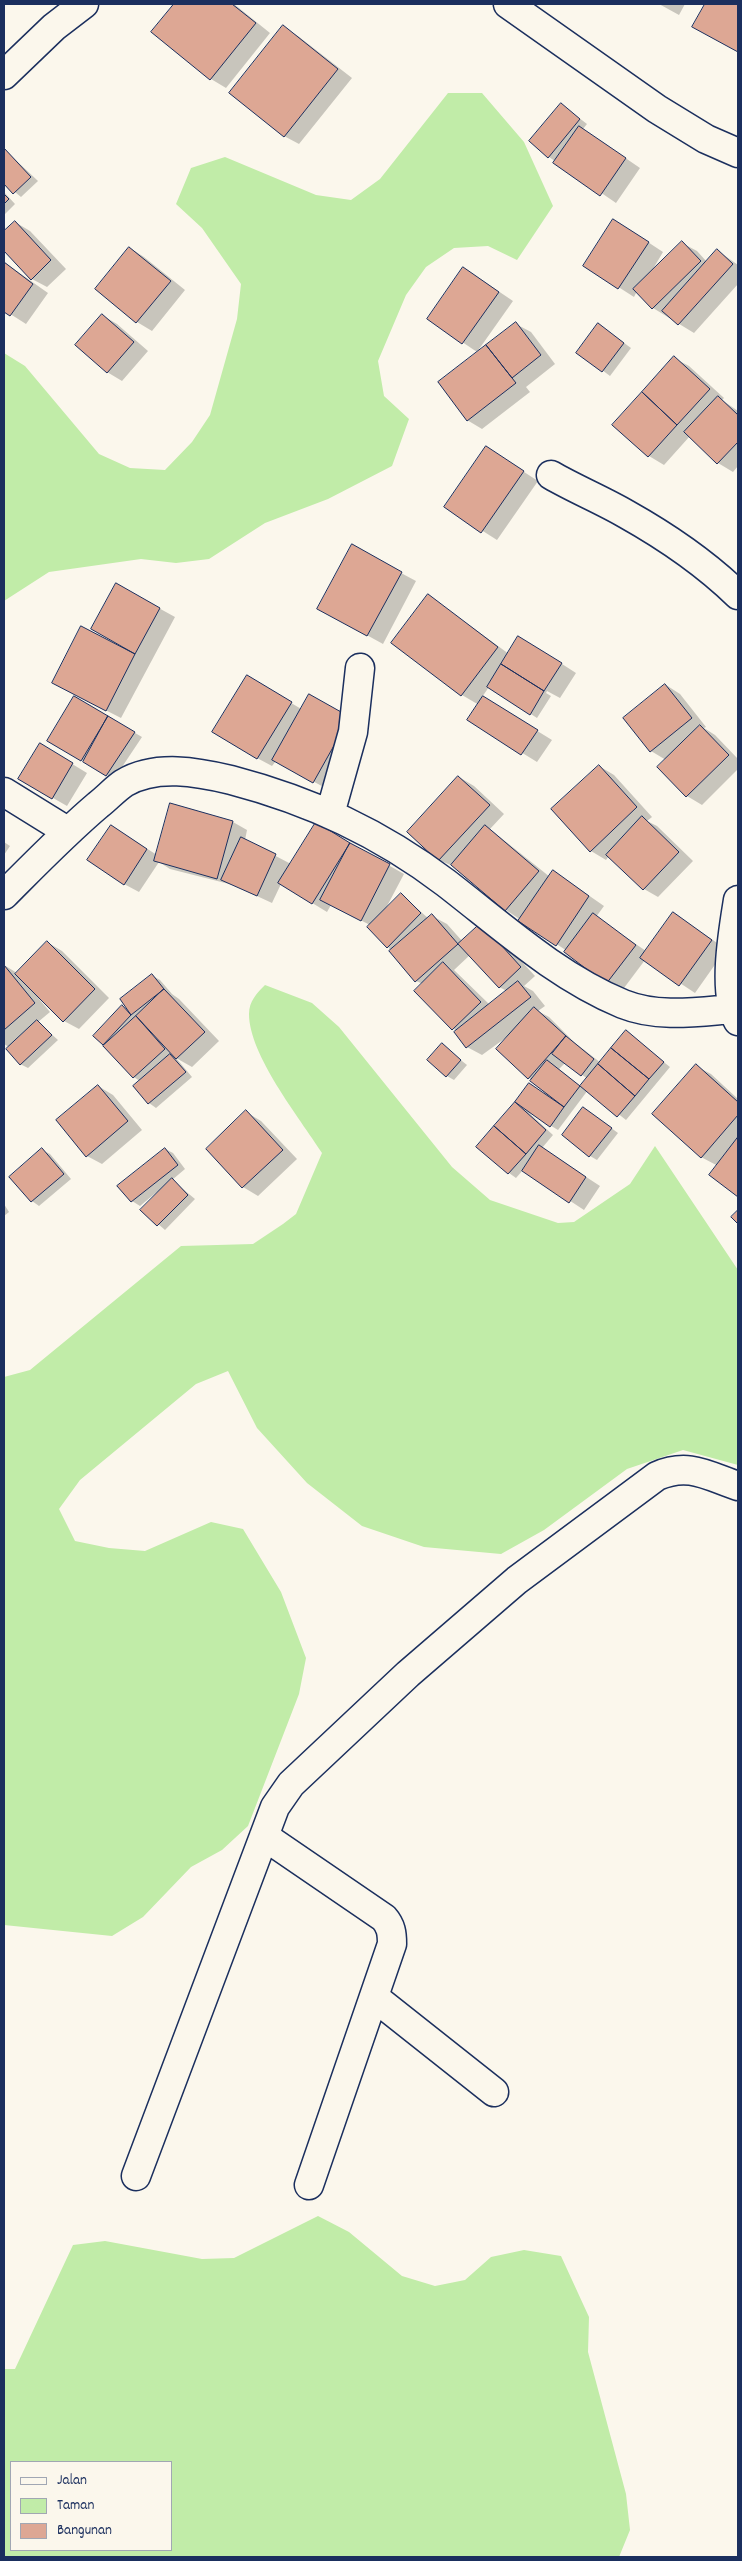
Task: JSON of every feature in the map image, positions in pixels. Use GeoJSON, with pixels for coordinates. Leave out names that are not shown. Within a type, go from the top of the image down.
{"type":"FeatureCollection","features":[{"type":"Feature","properties":{"kind":"street"},"geometry":{"type":"LineString","coordinates":[[4,75],[54,27],[84,4]]}},
{"type":"Feature","properties":{"kind":"street"},"geometry":{"type":"LineString","coordinates":[[508,4],[657,109],[706,139],[738,153]]}},
{"type":"Feature","properties":{"kind":"street"},"geometry":{"type":"LineString","coordinates":[[551,475],[587,496],[625,512],[675,543],[716,574],[738,595]]}},
{"type":"Feature","properties":{"kind":"street"},"geometry":{"type":"LineString","coordinates":[[330,814],[353,732],[360,668]]}},
{"type":"Feature","properties":{"kind":"street"},"geometry":{"type":"LineString","coordinates":[[4,895],[67,831],[125,783],[152,773],[182,771],[214,776],[276,792],[348,821],[390,845],[445,883],[536,954],[583,984],[626,1005],[675,1014],[735,1015],[731,944],[738,900]]}},
{"type":"Feature","properties":{"kind":"street"},"geometry":{"type":"LineString","coordinates":[[4,792],[67,831]]}},
{"type":"Feature","properties":{"kind":"street"},"geometry":{"type":"LineString","coordinates":[[136,2176],[275,1807],[291,1784],[408,1674],[517,1580],[657,1476],[673,1469],[688,1469],[738,1486]]}},
{"type":"Feature","properties":{"kind":"street"},"geometry":{"type":"LineString","coordinates":[[264,1836],[384,1918],[390,1925],[392,1944],[309,2185]]}},
{"type":"Feature","properties":{"kind":"street"},"geometry":{"type":"LineString","coordinates":[[374,1997],[494,2092]]}},
{"type":"Feature","properties":{"kind":"green space"},"geometry":{"type":"Polygon","coordinates":[[[448,93],[482,93],[524,142],[553,206],[517,260],[488,246],[454,248],[426,267],[406,295],[378,361],[384,396],[409,419],[392,466],[328,499],[265,523],[209,559],[176,563],[141,559],[49,572],[4,601],[4,353],[25,366],[99,454],[130,468],[165,470],[192,442],[210,415],[237,319],[241,284],[202,228],[176,204],[191,168],[225,157],[316,195],[351,200],[380,179],[448,93]]]}},
{"type":"Feature","properties":{"kind":"green space"},"geometry":{"type":"Polygon","coordinates":[[[265,985],[312,1003],[339,1027],[452,1167],[490,1200],[558,1223],[574,1222],[630,1184],[655,1146],[738,1270],[738,1465],[683,1450],[627,1469],[544,1530],[501,1554],[424,1547],[362,1526],[307,1483],[257,1428],[228,1371],[196,1384],[80,1480],[59,1509],[75,1541],[109,1548],[145,1551],[211,1522],[243,1529],[281,1592],[306,1658],[299,1694],[248,1826],[222,1850],[191,1867],[143,1917],[112,1936],[4,1925],[4,1377],[30,1370],[181,1246],[253,1244],[296,1214],[322,1153],[277,1085],[257,1048],[251,1030],[249,1009],[254,998],[265,985]]]}},
{"type":"Feature","properties":{"kind":"green space"},"geometry":{"type":"Polygon","coordinates":[[[318,2216],[349,2232],[402,2276],[435,2286],[465,2280],[491,2257],[524,2250],[561,2256],[589,2317],[588,2352],[626,2494],[630,2530],[619,2557],[4,2557],[4,2369],[15,2369],[73,2245],[105,2241],[202,2259],[234,2258],[318,2216]]]}},
{"type":"Feature","properties":{"kind":"building"},"geometry":{"type":"Polygon","coordinates":[[[174,4],[232,4],[256,23],[210,80],[151,32],[174,4]]]}},
{"type":"Feature","properties":{"kind":"building"},"geometry":{"type":"Polygon","coordinates":[[[705,4],[738,4],[738,52],[692,27],[705,4]]]}},
{"type":"Feature","properties":{"kind":"building"},"geometry":{"type":"Polygon","coordinates":[[[283,25],[338,69],[284,137],[229,93],[283,25]]]}},
{"type":"Feature","properties":{"kind":"building"},"geometry":{"type":"Polygon","coordinates":[[[561,103],[580,119],[548,158],[529,141],[561,103]]]}},
{"type":"Feature","properties":{"kind":"building"},"geometry":{"type":"Polygon","coordinates":[[[579,126],[626,158],[600,196],[553,163],[579,126]]]}},
{"type":"Feature","properties":{"kind":"building"},"geometry":{"type":"Polygon","coordinates":[[[4,148],[31,177],[13,194],[4,184],[4,148]]]}},
{"type":"Feature","properties":{"kind":"building"},"geometry":{"type":"Polygon","coordinates":[[[4,194],[9,199],[4,204],[4,194]]]}},
{"type":"Feature","properties":{"kind":"building"},"geometry":{"type":"Polygon","coordinates":[[[613,219],[649,242],[618,289],[583,266],[613,219]]]}},
{"type":"Feature","properties":{"kind":"building"},"geometry":{"type":"Polygon","coordinates":[[[15,221],[51,260],[31,280],[4,251],[4,231],[15,221]]]}},
{"type":"Feature","properties":{"kind":"building"},"geometry":{"type":"Polygon","coordinates":[[[682,241],[701,261],[652,309],[633,289],[682,241]]]}},
{"type":"Feature","properties":{"kind":"building"},"geometry":{"type":"Polygon","coordinates":[[[129,247],[171,281],[136,323],[95,289],[129,247]]]}},
{"type":"Feature","properties":{"kind":"building"},"geometry":{"type":"Polygon","coordinates":[[[717,249],[733,264],[678,325],[662,311],[717,249]]]}},
{"type":"Feature","properties":{"kind":"building"},"geometry":{"type":"Polygon","coordinates":[[[4,262],[33,284],[10,316],[4,312],[4,262]]]}},
{"type":"Feature","properties":{"kind":"building"},"geometry":{"type":"Polygon","coordinates":[[[463,267],[499,292],[462,344],[427,319],[463,267]]]}},
{"type":"Feature","properties":{"kind":"building"},"geometry":{"type":"Polygon","coordinates":[[[102,314],[134,342],[107,373],[75,345],[102,314]]]}},
{"type":"Feature","properties":{"kind":"building"},"geometry":{"type":"Polygon","coordinates":[[[516,322],[541,355],[512,378],[486,345],[516,322]]]}},
{"type":"Feature","properties":{"kind":"building"},"geometry":{"type":"Polygon","coordinates":[[[598,323],[624,343],[602,372],[576,353],[598,323]]]}},
{"type":"Feature","properties":{"kind":"building"},"geometry":{"type":"Polygon","coordinates":[[[486,345],[516,383],[467,421],[438,382],[486,345]]]}},
{"type":"Feature","properties":{"kind":"building"},"geometry":{"type":"Polygon","coordinates":[[[674,356],[710,389],[677,425],[642,392],[674,356]]]}},
{"type":"Feature","properties":{"kind":"building"},"geometry":{"type":"Polygon","coordinates":[[[642,392],[677,425],[648,457],[612,425],[642,392]]]}},
{"type":"Feature","properties":{"kind":"building"},"geometry":{"type":"Polygon","coordinates":[[[718,396],[738,415],[738,442],[717,464],[684,432],[718,396]]]}},
{"type":"Feature","properties":{"kind":"building"},"geometry":{"type":"Polygon","coordinates":[[[486,446],[524,471],[481,533],[444,507],[486,446]]]}},
{"type":"Feature","properties":{"kind":"building"},"geometry":{"type":"Polygon","coordinates":[[[352,544],[402,572],[367,636],[317,609],[352,544]]]}},
{"type":"Feature","properties":{"kind":"building"},"geometry":{"type":"Polygon","coordinates":[[[116,583],[160,608],[135,654],[91,629],[116,583]]]}},
{"type":"Feature","properties":{"kind":"building"},"geometry":{"type":"Polygon","coordinates":[[[428,594],[498,647],[461,696],[391,643],[428,594]]]}},
{"type":"Feature","properties":{"kind":"building"},"geometry":{"type":"Polygon","coordinates":[[[81,626],[135,654],[106,711],[52,683],[81,626]]]}},
{"type":"Feature","properties":{"kind":"building"},"geometry":{"type":"Polygon","coordinates":[[[518,636],[562,663],[544,691],[501,664],[518,636]]]}},
{"type":"Feature","properties":{"kind":"building"},"geometry":{"type":"Polygon","coordinates":[[[501,664],[544,691],[530,715],[487,687],[501,664]]]}},
{"type":"Feature","properties":{"kind":"building"},"geometry":{"type":"Polygon","coordinates":[[[247,675],[292,702],[257,759],[212,732],[247,675]]]}},
{"type":"Feature","properties":{"kind":"building"},"geometry":{"type":"Polygon","coordinates":[[[665,684],[692,718],[650,752],[623,718],[665,684]]]}},
{"type":"Feature","properties":{"kind":"building"},"geometry":{"type":"Polygon","coordinates":[[[309,694],[350,717],[313,783],[272,760],[309,694]]]}},
{"type":"Feature","properties":{"kind":"building"},"geometry":{"type":"Polygon","coordinates":[[[74,696],[108,716],[81,761],[47,741],[74,696]]]}},
{"type":"Feature","properties":{"kind":"building"},"geometry":{"type":"Polygon","coordinates":[[[483,696],[538,730],[521,755],[467,720],[483,696]]]}},
{"type":"Feature","properties":{"kind":"building"},"geometry":{"type":"Polygon","coordinates":[[[108,716],[135,732],[106,776],[83,762],[108,716]]]}},
{"type":"Feature","properties":{"kind":"building"},"geometry":{"type":"Polygon","coordinates":[[[700,725],[729,755],[686,797],[657,767],[700,725]]]}},
{"type":"Feature","properties":{"kind":"building"},"geometry":{"type":"Polygon","coordinates":[[[40,743],[73,763],[52,799],[18,779],[40,743]]]}},
{"type":"Feature","properties":{"kind":"building"},"geometry":{"type":"Polygon","coordinates":[[[599,765],[637,807],[590,852],[551,809],[599,765]]]}},
{"type":"Feature","properties":{"kind":"building"},"geometry":{"type":"Polygon","coordinates":[[[458,776],[490,805],[438,861],[407,832],[458,776]]]}},
{"type":"Feature","properties":{"kind":"building"},"geometry":{"type":"Polygon","coordinates":[[[170,803],[233,821],[217,879],[154,861],[170,803]]]}},
{"type":"Feature","properties":{"kind":"building"},"geometry":{"type":"Polygon","coordinates":[[[642,816],[679,852],[643,890],[606,855],[642,816]]]}},
{"type":"Feature","properties":{"kind":"building"},"geometry":{"type":"Polygon","coordinates":[[[316,822],[350,843],[312,904],[278,883],[316,822]]]}},
{"type":"Feature","properties":{"kind":"building"},"geometry":{"type":"Polygon","coordinates":[[[111,825],[147,849],[124,885],[87,860],[111,825]]]}},
{"type":"Feature","properties":{"kind":"building"},"geometry":{"type":"Polygon","coordinates":[[[485,825],[539,871],[505,911],[451,865],[485,825]]]}},
{"type":"Feature","properties":{"kind":"building"},"geometry":{"type":"Polygon","coordinates":[[[241,837],[276,854],[257,896],[221,880],[241,837]]]}},
{"type":"Feature","properties":{"kind":"building"},"geometry":{"type":"Polygon","coordinates":[[[350,843],[390,864],[361,921],[320,900],[350,843]]]}},
{"type":"Feature","properties":{"kind":"building"},"geometry":{"type":"Polygon","coordinates":[[[553,870],[589,896],[556,946],[518,921],[553,870]]]}},
{"type":"Feature","properties":{"kind":"building"},"geometry":{"type":"Polygon","coordinates":[[[401,893],[421,913],[387,948],[367,927],[401,893]]]}},
{"type":"Feature","properties":{"kind":"building"},"geometry":{"type":"Polygon","coordinates":[[[673,912],[712,940],[679,986],[640,958],[673,912]]]}},
{"type":"Feature","properties":{"kind":"building"},"geometry":{"type":"Polygon","coordinates":[[[593,913],[636,945],[606,984],[564,952],[593,913]]]}},
{"type":"Feature","properties":{"kind":"building"},"geometry":{"type":"Polygon","coordinates":[[[432,914],[458,944],[415,982],[389,951],[432,914]]]}},
{"type":"Feature","properties":{"kind":"building"},"geometry":{"type":"Polygon","coordinates":[[[481,923],[521,967],[499,988],[458,944],[481,923]]]}},
{"type":"Feature","properties":{"kind":"building"},"geometry":{"type":"Polygon","coordinates":[[[47,941],[95,989],[63,1022],[15,974],[47,941]]]}},
{"type":"Feature","properties":{"kind":"building"},"geometry":{"type":"Polygon","coordinates":[[[443,962],[481,1002],[452,1030],[414,991],[443,962]]]}},
{"type":"Feature","properties":{"kind":"building"},"geometry":{"type":"Polygon","coordinates":[[[4,965],[35,1003],[4,1030],[4,965]]]}},
{"type":"Feature","properties":{"kind":"building"},"geometry":{"type":"Polygon","coordinates":[[[152,974],[164,989],[131,1015],[120,999],[152,974]]]}},
{"type":"Feature","properties":{"kind":"building"},"geometry":{"type":"Polygon","coordinates":[[[518,981],[531,997],[466,1048],[454,1032],[518,981]]]}},
{"type":"Feature","properties":{"kind":"building"},"geometry":{"type":"Polygon","coordinates":[[[164,989],[205,1032],[176,1059],[136,1016],[164,989]]]}},
{"type":"Feature","properties":{"kind":"building"},"geometry":{"type":"Polygon","coordinates":[[[122,1005],[131,1015],[103,1045],[93,1036],[122,1005]]]}},
{"type":"Feature","properties":{"kind":"building"},"geometry":{"type":"Polygon","coordinates":[[[534,1007],[566,1036],[528,1079],[496,1049],[534,1007]]]}},
{"type":"Feature","properties":{"kind":"building"},"geometry":{"type":"Polygon","coordinates":[[[136,1016],[165,1049],[133,1078],[103,1046],[136,1016]]]}},
{"type":"Feature","properties":{"kind":"building"},"geometry":{"type":"Polygon","coordinates":[[[37,1020],[52,1035],[20,1065],[6,1049],[37,1020]]]}},
{"type":"Feature","properties":{"kind":"building"},"geometry":{"type":"Polygon","coordinates":[[[626,1030],[664,1062],[649,1079],[611,1048],[626,1030]]]}},
{"type":"Feature","properties":{"kind":"building"},"geometry":{"type":"Polygon","coordinates":[[[566,1036],[594,1059],[581,1076],[552,1054],[566,1036]]]}},
{"type":"Feature","properties":{"kind":"building"},"geometry":{"type":"Polygon","coordinates":[[[442,1043],[461,1060],[446,1077],[427,1060],[442,1043]]]}},
{"type":"Feature","properties":{"kind":"building"},"geometry":{"type":"Polygon","coordinates":[[[611,1048],[649,1079],[635,1096],[598,1064],[611,1048]]]}},
{"type":"Feature","properties":{"kind":"building"},"geometry":{"type":"Polygon","coordinates":[[[170,1054],[186,1072],[148,1104],[133,1086],[170,1054]]]}},
{"type":"Feature","properties":{"kind":"building"},"geometry":{"type":"Polygon","coordinates":[[[547,1060],[580,1086],[564,1107],[530,1081],[547,1060]]]}},
{"type":"Feature","properties":{"kind":"building"},"geometry":{"type":"Polygon","coordinates":[[[598,1064],[635,1096],[617,1117],[580,1086],[598,1064]]]}},
{"type":"Feature","properties":{"kind":"building"},"geometry":{"type":"Polygon","coordinates":[[[696,1064],[738,1102],[738,1115],[701,1158],[652,1114],[696,1064]]]}},
{"type":"Feature","properties":{"kind":"building"},"geometry":{"type":"Polygon","coordinates":[[[529,1083],[564,1107],[550,1127],[515,1102],[529,1083]]]}},
{"type":"Feature","properties":{"kind":"building"},"geometry":{"type":"Polygon","coordinates":[[[98,1085],[128,1121],[86,1157],[56,1120],[98,1085]]]}},
{"type":"Feature","properties":{"kind":"building"},"geometry":{"type":"Polygon","coordinates":[[[515,1102],[546,1130],[526,1154],[494,1126],[515,1102]]]}},
{"type":"Feature","properties":{"kind":"building"},"geometry":{"type":"Polygon","coordinates":[[[583,1107],[612,1128],[589,1157],[562,1135],[583,1107]]]}},
{"type":"Feature","properties":{"kind":"building"},"geometry":{"type":"Polygon","coordinates":[[[246,1110],[283,1150],[242,1188],[206,1149],[246,1110]]]}},
{"type":"Feature","properties":{"kind":"building"},"geometry":{"type":"Polygon","coordinates":[[[494,1126],[526,1154],[508,1174],[476,1147],[494,1126]]]}},
{"type":"Feature","properties":{"kind":"building"},"geometry":{"type":"Polygon","coordinates":[[[738,1137],[738,1197],[709,1175],[738,1137]]]}},
{"type":"Feature","properties":{"kind":"building"},"geometry":{"type":"Polygon","coordinates":[[[539,1145],[586,1177],[569,1203],[522,1171],[539,1145]]]}},
{"type":"Feature","properties":{"kind":"building"},"geometry":{"type":"Polygon","coordinates":[[[42,1148],[64,1174],[31,1202],[9,1177],[42,1148]]]}},
{"type":"Feature","properties":{"kind":"building"},"geometry":{"type":"Polygon","coordinates":[[[165,1148],[178,1165],[131,1202],[117,1186],[165,1148]]]}},
{"type":"Feature","properties":{"kind":"building"},"geometry":{"type":"Polygon","coordinates":[[[172,1178],[188,1195],[157,1226],[140,1210],[172,1178]]]}},
{"type":"Feature","properties":{"kind":"building"},"geometry":{"type":"Polygon","coordinates":[[[738,1210],[738,1224],[731,1217],[738,1210]]]}}]}
